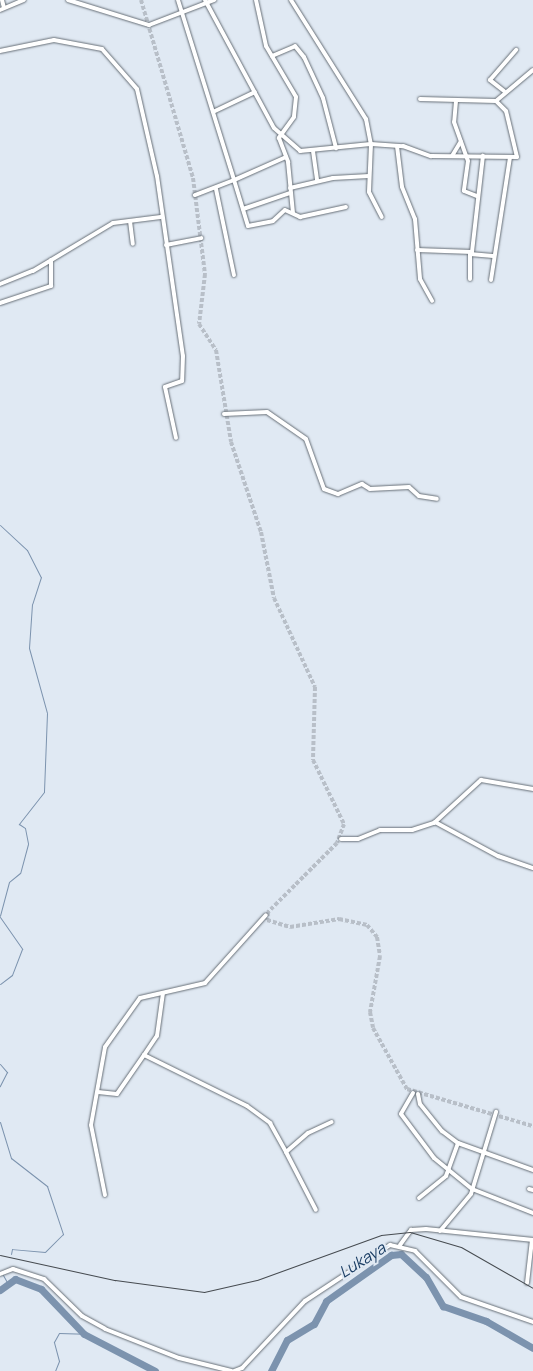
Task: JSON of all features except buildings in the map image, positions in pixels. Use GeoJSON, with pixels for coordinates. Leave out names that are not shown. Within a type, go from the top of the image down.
{"type":"FeatureCollection","features":[{"type":"Feature","properties":{"kind":"street"},"geometry":{"type":"LineString","coordinates":[[2,0],[2,9],[24,0]]}},
{"type":"Feature","properties":{"kind":"street"},"geometry":{"type":"LineString","coordinates":[[68,0],[149,24],[214,0]]}},
{"type":"Feature","properties":{"kind":"street"},"geometry":{"type":"LineString","coordinates":[[178,0],[250,226],[272,221],[285,210],[300,217],[346,207]]}},
{"type":"Feature","properties":{"kind":"street"},"geometry":{"type":"LineString","coordinates":[[256,0],[262,36],[297,101],[294,117],[280,134]]}},
{"type":"Feature","properties":{"kind":"street"},"geometry":{"type":"LineString","coordinates":[[291,0],[362,109],[371,144],[369,176],[371,201],[382,217]]}},
{"type":"Feature","properties":{"kind":"street"},"geometry":{"type":"LineString","coordinates":[[206,2],[280,134],[286,157],[294,213]]}},
{"type":"Feature","properties":{"kind":"street"},"geometry":{"type":"LineString","coordinates":[[0,51],[30,42],[66,40],[102,49],[120,65],[137,89],[156,171],[161,217],[183,356],[182,380],[165,387],[176,438]]}},
{"type":"Feature","properties":{"kind":"street"},"geometry":{"type":"LineString","coordinates":[[272,56],[295,46],[304,57],[323,98],[336,148]]}},
{"type":"Feature","properties":{"kind":"street"},"geometry":{"type":"LineString","coordinates":[[504,91],[490,80],[516,50]]}},
{"type":"Feature","properties":{"kind":"street"},"geometry":{"type":"LineString","coordinates":[[496,101],[504,91],[533,70]]}},
{"type":"Feature","properties":{"kind":"street"},"geometry":{"type":"LineString","coordinates":[[215,112],[255,92]]}},
{"type":"Feature","properties":{"kind":"street"},"geometry":{"type":"LineString","coordinates":[[420,98],[456,101],[496,101]]}},
{"type":"Feature","properties":{"kind":"street"},"geometry":{"type":"LineString","coordinates":[[456,101],[453,118],[468,156],[464,191],[478,196]]}},
{"type":"Feature","properties":{"kind":"street"},"geometry":{"type":"LineString","coordinates":[[280,134],[297,149],[313,151],[371,144],[396,146],[420,154],[517,157],[509,120],[496,101]]}},
{"type":"Feature","properties":{"kind":"street"},"geometry":{"type":"LineString","coordinates":[[452,156],[461,139]]}},
{"type":"Feature","properties":{"kind":"street"},"geometry":{"type":"LineString","coordinates":[[396,146],[402,187],[415,219],[420,279],[432,300]]}},
{"type":"Feature","properties":{"kind":"street"},"geometry":{"type":"LineString","coordinates":[[313,151],[317,180]]}},
{"type":"Feature","properties":{"kind":"street"},"geometry":{"type":"LineString","coordinates":[[470,279],[470,254],[483,156]]}},
{"type":"Feature","properties":{"kind":"street"},"geometry":{"type":"LineString","coordinates":[[195,195],[216,189],[286,157]]}},
{"type":"Feature","properties":{"kind":"street"},"geometry":{"type":"LineString","coordinates":[[492,280],[510,157]]}},
{"type":"Feature","properties":{"kind":"street"},"geometry":{"type":"LineString","coordinates":[[243,208],[317,180],[369,176]]}},
{"type":"Feature","properties":{"kind":"street"},"geometry":{"type":"LineString","coordinates":[[216,189],[234,275]]}},
{"type":"Feature","properties":{"kind":"street"},"geometry":{"type":"LineString","coordinates":[[0,284],[51,260],[113,223],[161,217]]}},
{"type":"Feature","properties":{"kind":"street"},"geometry":{"type":"LineString","coordinates":[[130,222],[133,244]]}},
{"type":"Feature","properties":{"kind":"street"},"geometry":{"type":"LineString","coordinates":[[166,245],[201,238]]}},
{"type":"Feature","properties":{"kind":"street"},"geometry":{"type":"LineString","coordinates":[[417,250],[494,256]]}},
{"type":"Feature","properties":{"kind":"street"},"geometry":{"type":"LineString","coordinates":[[0,304],[51,286],[51,260]]}},
{"type":"Feature","properties":{"kind":"street"},"geometry":{"type":"LineString","coordinates":[[224,414],[267,412],[306,439],[324,490],[338,494],[362,484],[370,489],[409,487],[419,496],[437,499]]}},
{"type":"Feature","properties":{"kind":"street"},"geometry":{"type":"LineString","coordinates":[[340,838],[358,839],[387,829],[412,830],[434,822],[460,802],[476,782],[495,780],[533,788]]}},
{"type":"Feature","properties":{"kind":"street"},"geometry":{"type":"LineString","coordinates":[[434,822],[498,856],[533,868]]}},
{"type":"Feature","properties":{"kind":"street"},"geometry":{"type":"LineString","coordinates":[[105,1195],[92,1130],[105,1048],[130,1007],[142,998],[205,982],[266,915]]}},
{"type":"Feature","properties":{"kind":"street"},"geometry":{"type":"LineString","coordinates":[[98,1092],[118,1094],[157,1036],[163,993]]}},
{"type":"Feature","properties":{"kind":"street"},"geometry":{"type":"LineString","coordinates":[[144,1055],[247,1106],[270,1123],[316,1210]]}},
{"type":"Feature","properties":{"kind":"street"},"geometry":{"type":"LineString","coordinates":[[533,1170],[458,1143],[442,1132],[420,1104],[416,1094],[401,1114],[449,1170],[472,1189],[533,1213]]}},
{"type":"Feature","properties":{"kind":"street"},"geometry":{"type":"LineString","coordinates":[[440,1230],[472,1189],[496,1112]]}},
{"type":"Feature","properties":{"kind":"street"},"geometry":{"type":"LineString","coordinates":[[286,1152],[308,1133],[332,1122]]}},
{"type":"Feature","properties":{"kind":"street"},"geometry":{"type":"LineString","coordinates":[[419,1198],[449,1170],[458,1143]]}},
{"type":"Feature","properties":{"kind":"street"},"geometry":{"type":"LineString","coordinates":[[400,1245],[411,1230],[440,1230],[533,1240],[527,1283]]}},
{"type":"Feature","properties":{"kind":"street"},"geometry":{"type":"LineString","coordinates":[[0,1274],[13,1269],[44,1278],[82,1316],[105,1328],[179,1358],[232,1371],[242,1368],[305,1301],[380,1248],[400,1245],[415,1251],[461,1296],[533,1322]]}},
{"type":"Feature","properties":{"kind":"waterway"},"geometry":{"type":"LineString","coordinates":[[0,525],[27,550],[41,577],[32,604],[29,648],[47,713],[44,792],[19,824],[25,828],[28,844],[20,873],[9,882],[0,916]]}},
{"type":"Feature","properties":{"kind":"waterway"},"geometry":{"type":"LineString","coordinates":[[0,917],[22,949],[12,975],[0,984]]}},
{"type":"Feature","properties":{"kind":"waterway"},"geometry":{"type":"LineString","coordinates":[[0,1064],[7,1072],[0,1086]]}},
{"type":"Feature","properties":{"kind":"waterway"},"geometry":{"type":"LineString","coordinates":[[0,1122],[11,1158],[47,1186],[63,1234],[45,1252],[12,1249],[11,1254]]}},
{"type":"Feature","properties":{"kind":"waterway","name":"Lukaya"},"geometry":{"type":"LineString","coordinates":[[271,1371],[287,1340],[314,1324],[326,1301],[391,1255],[401,1254],[426,1277],[443,1306],[486,1321],[533,1348]]}},
{"type":"Feature","properties":{"kind":"waterway"},"geometry":{"type":"LineString","coordinates":[[3,1275],[8,1284]]}},
{"type":"Feature","properties":{"kind":"waterway","name":"Lukaya"},"geometry":{"type":"LineString","coordinates":[[0,1290],[15,1279],[41,1289],[84,1334],[155,1371]]}},
{"type":"Feature","properties":{"kind":"waterway"},"geometry":{"type":"LineString","coordinates":[[55,1371],[59,1361],[54,1342],[59,1333],[84,1334]]}},
{"type":"Feature","properties":{"kind":"tunnel"},"geometry":{"type":"LineString","coordinates":[[141,0],[193,178],[205,274],[199,324],[216,350],[231,442],[261,532],[274,598],[315,687],[313,760],[344,824],[337,843],[268,912],[267,920],[290,927],[339,919],[367,925],[377,937],[380,956],[370,1012],[373,1028],[407,1089],[533,1126]]}},
{"type":"Feature","properties":{"kind":"railway"},"geometry":{"type":"LineString","coordinates":[[0,1255],[115,1280],[204,1292],[257,1280],[381,1235],[410,1232],[461,1247],[533,1288]]}}]}
